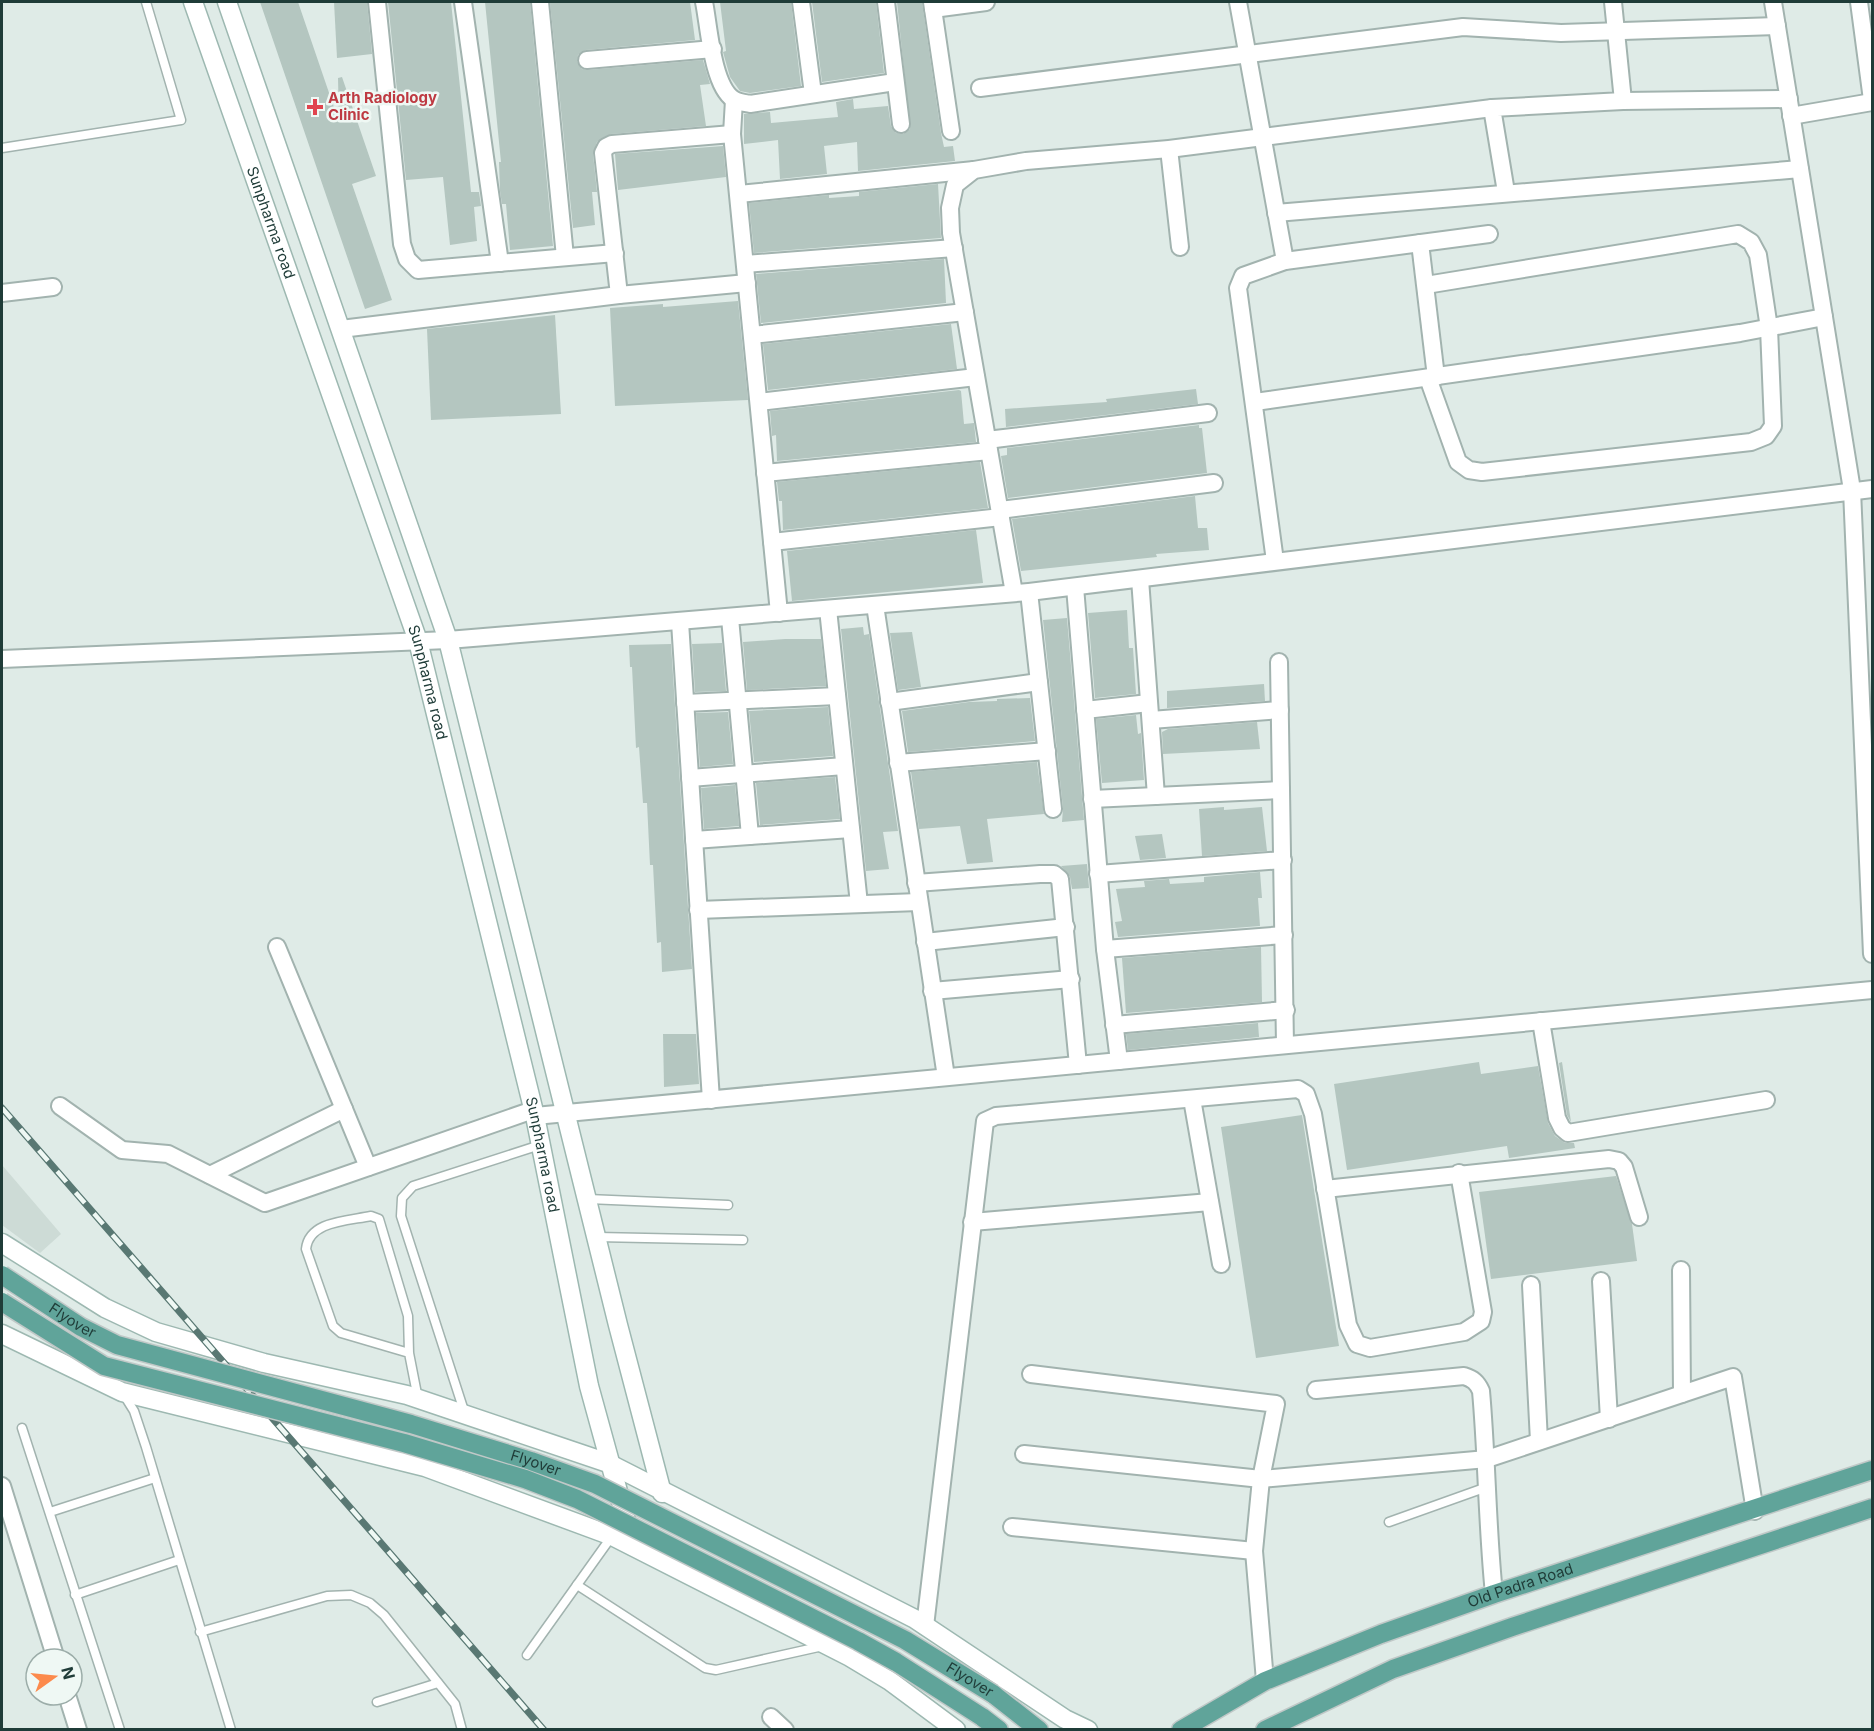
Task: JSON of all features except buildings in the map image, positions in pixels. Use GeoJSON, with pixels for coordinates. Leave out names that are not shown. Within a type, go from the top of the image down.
{"type":"FeatureCollection","features":[{"type":"Feature","properties":{"kind":"main road","name":"Flyover"},"geometry":{"type":"LineString","coordinates":[[2,1275],[81,1327],[117,1345],[411,1424],[531,1461],[595,1484],[905,1640],[993,1694],[1039,1730]]}},
{"type":"Feature","properties":{"kind":"main road","name":"Flyover"},"geometry":{"type":"LineString","coordinates":[[2,1302],[104,1366],[404,1443],[525,1479],[578,1499],[877,1652],[999,1730]]}},
{"type":"Feature","properties":{"kind":"main road","name":"Old Padra Road"},"geometry":{"type":"LineString","coordinates":[[1181,1730],[1265,1681],[1381,1634],[1494,1594],[1872,1470]]}},
{"type":"Feature","properties":{"kind":"main road"},"geometry":{"type":"LineString","coordinates":[[1265,1730],[1393,1669],[1512,1627],[1872,1508]]}},
{"type":"Feature","properties":{"kind":"street","name":"Sunpharma road"},"geometry":{"type":"LineString","coordinates":[[193,2],[418,641],[534,1113],[589,1386],[608,1463],[633,1546]]}},
{"type":"Feature","properties":{"kind":"street","name":"Sunpharma road"},"geometry":{"type":"LineString","coordinates":[[227,2],[448,640],[662,1493]]}},
{"type":"Feature","properties":{"kind":"street"},"geometry":{"type":"LineString","coordinates":[[377,2],[402,244],[407,259],[418,270],[615,253]]}},
{"type":"Feature","properties":{"kind":"street"},"geometry":{"type":"LineString","coordinates":[[464,2],[500,263]]}},
{"type":"Feature","properties":{"kind":"street"},"geometry":{"type":"LineString","coordinates":[[540,2],[565,257]]}},
{"type":"Feature","properties":{"kind":"street"},"geometry":{"type":"LineString","coordinates":[[704,2],[717,74],[725,91],[734,100],[750,104],[895,82]]}},
{"type":"Feature","properties":{"kind":"street"},"geometry":{"type":"LineString","coordinates":[[801,2],[813,94]]}},
{"type":"Feature","properties":{"kind":"street"},"geometry":{"type":"LineString","coordinates":[[886,2],[901,124]]}},
{"type":"Feature","properties":{"kind":"street"},"geometry":{"type":"LineString","coordinates":[[951,131],[932,5],[986,2]]}},
{"type":"Feature","properties":{"kind":"street"},"geometry":{"type":"LineString","coordinates":[[1238,2],[1285,261]]}},
{"type":"Feature","properties":{"kind":"street"},"geometry":{"type":"LineString","coordinates":[[1613,2],[1623,101]]}},
{"type":"Feature","properties":{"kind":"street"},"geometry":{"type":"LineString","coordinates":[[1773,2],[1852,490],[1872,954]]}},
{"type":"Feature","properties":{"kind":"street"},"geometry":{"type":"LineString","coordinates":[[1791,116],[1872,101],[1859,2]]}},
{"type":"Feature","properties":{"kind":"street"},"geometry":{"type":"LineString","coordinates":[[980,88],[1463,27],[1561,33],[1777,26]]}},
{"type":"Feature","properties":{"kind":"street"},"geometry":{"type":"LineString","coordinates":[[587,60],[713,49]]}},
{"type":"Feature","properties":{"kind":"street"},"geometry":{"type":"LineString","coordinates":[[739,194],[974,170],[1026,161],[1169,149],[1492,108],[1623,101],[1789,99]]}},
{"type":"Feature","properties":{"kind":"street"},"geometry":{"type":"LineString","coordinates":[[734,100],[732,134],[778,614]]}},
{"type":"Feature","properties":{"kind":"street"},"geometry":{"type":"LineString","coordinates":[[1492,108],[1506,192]]}},
{"type":"Feature","properties":{"kind":"street"},"geometry":{"type":"LineString","coordinates":[[619,296],[603,153],[606,147],[612,144],[732,134]]}},
{"type":"Feature","properties":{"kind":"street"},"geometry":{"type":"LineString","coordinates":[[1169,149],[1180,247]]}},
{"type":"Feature","properties":{"kind":"street"},"geometry":{"type":"LineString","coordinates":[[1276,213],[1800,169]]}},
{"type":"Feature","properties":{"kind":"street"},"geometry":{"type":"LineString","coordinates":[[974,170],[955,186],[950,208],[954,248],[1000,514],[1022,592],[1040,682],[1053,809]]}},
{"type":"Feature","properties":{"kind":"street"},"geometry":{"type":"LineString","coordinates":[[1275,561],[1238,288],[1243,276],[1285,261],[1489,234]]}},
{"type":"Feature","properties":{"kind":"street"},"geometry":{"type":"LineString","coordinates":[[1420,243],[1426,285],[1432,377],[1458,462],[1468,471],[1482,472],[1751,442],[1766,436],[1773,426],[1769,328],[1758,255],[1751,242],[1738,234],[1426,285]]}},
{"type":"Feature","properties":{"kind":"street"},"geometry":{"type":"LineString","coordinates":[[746,264],[954,248]]}},
{"type":"Feature","properties":{"kind":"street"},"geometry":{"type":"LineString","coordinates":[[341,329],[747,283]]}},
{"type":"Feature","properties":{"kind":"street"},"geometry":{"type":"LineString","coordinates":[[2,293],[53,287]]}},
{"type":"Feature","properties":{"kind":"street"},"geometry":{"type":"LineString","coordinates":[[752,334],[965,312]]}},
{"type":"Feature","properties":{"kind":"street"},"geometry":{"type":"LineString","coordinates":[[1255,402],[1769,328],[1824,317]]}},
{"type":"Feature","properties":{"kind":"street"},"geometry":{"type":"LineString","coordinates":[[759,402],[976,377]]}},
{"type":"Feature","properties":{"kind":"street"},"geometry":{"type":"LineString","coordinates":[[765,473],[988,446],[1208,413]]}},
{"type":"Feature","properties":{"kind":"street"},"geometry":{"type":"LineString","coordinates":[[772,542],[1000,514],[1214,483]]}},
{"type":"Feature","properties":{"kind":"street"},"geometry":{"type":"LineString","coordinates":[[2,659],[448,640],[1022,592],[1872,489]]}},
{"type":"Feature","properties":{"kind":"street"},"geometry":{"type":"LineString","coordinates":[[1140,579],[1156,796]]}},
{"type":"Feature","properties":{"kind":"street"},"geometry":{"type":"LineString","coordinates":[[1075,587],[1098,874],[1119,1061]]}},
{"type":"Feature","properties":{"kind":"street"},"geometry":{"type":"LineString","coordinates":[[875,605],[946,1077]]}},
{"type":"Feature","properties":{"kind":"street"},"geometry":{"type":"LineString","coordinates":[[828,609],[859,904]]}},
{"type":"Feature","properties":{"kind":"street"},"geometry":{"type":"LineString","coordinates":[[730,618],[750,836]]}},
{"type":"Feature","properties":{"kind":"street"},"geometry":{"type":"LineString","coordinates":[[680,622],[711,1100]]}},
{"type":"Feature","properties":{"kind":"street"},"geometry":{"type":"LineString","coordinates":[[1279,662],[1285,1046]]}},
{"type":"Feature","properties":{"kind":"street"},"geometry":{"type":"LineString","coordinates":[[889,702],[1040,682]]}},
{"type":"Feature","properties":{"kind":"street"},"geometry":{"type":"LineString","coordinates":[[685,703],[837,696]]}},
{"type":"Feature","properties":{"kind":"street"},"geometry":{"type":"LineString","coordinates":[[1085,710],[1149,703]]}},
{"type":"Feature","properties":{"kind":"street"},"geometry":{"type":"LineString","coordinates":[[1150,720],[1280,710]]}},
{"type":"Feature","properties":{"kind":"street"},"geometry":{"type":"LineString","coordinates":[[898,764],[1047,751]]}},
{"type":"Feature","properties":{"kind":"street"},"geometry":{"type":"LineString","coordinates":[[690,778],[844,766]]}},
{"type":"Feature","properties":{"kind":"street"},"geometry":{"type":"LineString","coordinates":[[1092,799],[1281,790]]}},
{"type":"Feature","properties":{"kind":"street"},"geometry":{"type":"LineString","coordinates":[[694,840],[851,829]]}},
{"type":"Feature","properties":{"kind":"street"},"geometry":{"type":"LineString","coordinates":[[1098,874],[1283,860]]}},
{"type":"Feature","properties":{"kind":"street"},"geometry":{"type":"LineString","coordinates":[[916,883],[1054,874],[1060,879],[1063,889],[1078,1065]]}},
{"type":"Feature","properties":{"kind":"street"},"geometry":{"type":"LineString","coordinates":[[698,910],[919,902]]}},
{"type":"Feature","properties":{"kind":"street"},"geometry":{"type":"LineString","coordinates":[[925,942],[1066,927]]}},
{"type":"Feature","properties":{"kind":"street"},"geometry":{"type":"LineString","coordinates":[[1105,949],[1284,935]]}},
{"type":"Feature","properties":{"kind":"street"},"geometry":{"type":"LineString","coordinates":[[277,947],[368,1167]]}},
{"type":"Feature","properties":{"kind":"street"},"geometry":{"type":"LineString","coordinates":[[932,991],[1071,979]]}},
{"type":"Feature","properties":{"kind":"street"},"geometry":{"type":"LineString","coordinates":[[60,1106],[122,1150],[168,1154],[265,1203],[534,1113],[567,1113],[711,1100],[1872,990]]}},
{"type":"Feature","properties":{"kind":"street"},"geometry":{"type":"LineString","coordinates":[[1114,1025],[1286,1010]]}},
{"type":"Feature","properties":{"kind":"street"},"geometry":{"type":"LineString","coordinates":[[1541,1021],[1557,1118],[1562,1128],[1568,1133],[1766,1100]]}},
{"type":"Feature","properties":{"kind":"street"},"geometry":{"type":"LineString","coordinates":[[925,1626],[985,1120],[996,1116],[1298,1089],[1306,1094],[1313,1114],[1348,1325],[1357,1344],[1370,1348],[1464,1332],[1482,1321],[1484,1312],[1459,1173]]}},
{"type":"Feature","properties":{"kind":"street"},"geometry":{"type":"LineString","coordinates":[[1192,1099],[1221,1264]]}},
{"type":"Feature","properties":{"kind":"street"},"geometry":{"type":"LineString","coordinates":[[210,1175],[344,1109]]}},
{"type":"Feature","properties":{"kind":"street"},"geometry":{"type":"LineString","coordinates":[[1325,1189],[1459,1173],[1609,1159],[1624,1167],[1639,1217]]}},
{"type":"Feature","properties":{"kind":"street"},"geometry":{"type":"LineString","coordinates":[[972,1222],[1210,1202]]}},
{"type":"Feature","properties":{"kind":"street"},"geometry":{"type":"LineString","coordinates":[[2,1243],[105,1308],[156,1332],[264,1363],[418,1399],[608,1463],[662,1493],[925,1626],[1065,1719],[1088,1730]]}},
{"type":"Feature","properties":{"kind":"street"},"geometry":{"type":"LineString","coordinates":[[1681,1270],[1682,1394]]}},
{"type":"Feature","properties":{"kind":"street"},"geometry":{"type":"LineString","coordinates":[[1601,1281],[1609,1419]]}},
{"type":"Feature","properties":{"kind":"street"},"geometry":{"type":"LineString","coordinates":[[1531,1285],[1539,1442]]}},
{"type":"Feature","properties":{"kind":"street"},"geometry":{"type":"LineString","coordinates":[[2,1334],[122,1392],[425,1467],[612,1536],[890,1681],[956,1730]]}},
{"type":"Feature","properties":{"kind":"street"},"geometry":{"type":"LineString","coordinates":[[1031,1374],[1276,1404],[1261,1479],[1254,1551],[1265,1681]]}},
{"type":"Feature","properties":{"kind":"street"},"geometry":{"type":"LineString","coordinates":[[1316,1390],[1464,1376],[1474,1380],[1481,1391],[1487,1459],[1488,1541],[1494,1594]]}},
{"type":"Feature","properties":{"kind":"street"},"geometry":{"type":"LineString","coordinates":[[1024,1454],[1261,1479],[1487,1459],[1733,1377],[1755,1510]]}},
{"type":"Feature","properties":{"kind":"street"},"geometry":{"type":"LineString","coordinates":[[2,1486],[4,1505],[52,1647]]}},
{"type":"Feature","properties":{"kind":"street"},"geometry":{"type":"LineString","coordinates":[[1012,1527],[1254,1551]]}},
{"type":"Feature","properties":{"kind":"street"},"geometry":{"type":"LineString","coordinates":[[71,1707],[78,1730]]}},
{"type":"Feature","properties":{"kind":"street"},"geometry":{"type":"LineString","coordinates":[[771,1717],[785,1730]]}},
{"type":"Feature","properties":{"kind":"lane"},"geometry":{"type":"LineString","coordinates":[[2,148],[181,120],[146,2]]}},
{"type":"Feature","properties":{"kind":"lane"},"geometry":{"type":"LineString","coordinates":[[465,1414],[401,1216],[402,1197],[413,1186],[540,1144]]}},
{"type":"Feature","properties":{"kind":"lane"},"geometry":{"type":"LineString","coordinates":[[588,1199],[728,1205]]}},
{"type":"Feature","properties":{"kind":"lane"},"geometry":{"type":"LineString","coordinates":[[409,1353],[341,1333],[333,1326],[306,1249],[307,1238],[315,1229],[371,1216],[379,1219],[408,1316],[409,1353],[418,1399]]}},
{"type":"Feature","properties":{"kind":"lane"},"geometry":{"type":"LineString","coordinates":[[597,1237],[743,1240]]}},
{"type":"Feature","properties":{"kind":"lane"},"geometry":{"type":"LineString","coordinates":[[122,1392],[134,1411],[231,1730]]}},
{"type":"Feature","properties":{"kind":"lane"},"geometry":{"type":"LineString","coordinates":[[22,1428],[120,1730]]}},
{"type":"Feature","properties":{"kind":"lane"},"geometry":{"type":"LineString","coordinates":[[50,1512],[155,1478]]}},
{"type":"Feature","properties":{"kind":"lane"},"geometry":{"type":"LineString","coordinates":[[1389,1522],[1487,1487]]}},
{"type":"Feature","properties":{"kind":"lane"},"geometry":{"type":"LineString","coordinates":[[527,1655],[612,1536]]}},
{"type":"Feature","properties":{"kind":"lane"},"geometry":{"type":"LineString","coordinates":[[75,1595],[179,1560]]}},
{"type":"Feature","properties":{"kind":"lane"},"geometry":{"type":"LineString","coordinates":[[577,1585],[705,1668],[716,1670],[826,1646]]}},
{"type":"Feature","properties":{"kind":"lane"},"geometry":{"type":"LineString","coordinates":[[200,1632],[327,1596],[351,1595],[370,1603],[384,1615],[455,1704],[462,1730]]}},
{"type":"Feature","properties":{"kind":"lane"},"geometry":{"type":"LineString","coordinates":[[377,1702],[438,1683]]}},
{"type":"Feature","properties":{"kind":"shaded area"},"geometry":{"type":"Polygon","coordinates":[[[2,1165],[61,1234],[40,1253],[2,1225],[2,1165]]]}},
{"type":"Feature","properties":{"kind":"railway"},"geometry":{"type":"LineString","coordinates":[[2,1108],[544,1730]]}},
{"type":"Feature","properties":{"kind":"place","name":"Arth Radiology Clinic"},"geometry":{"type":"Point","coordinates":[315,107]}}]}
